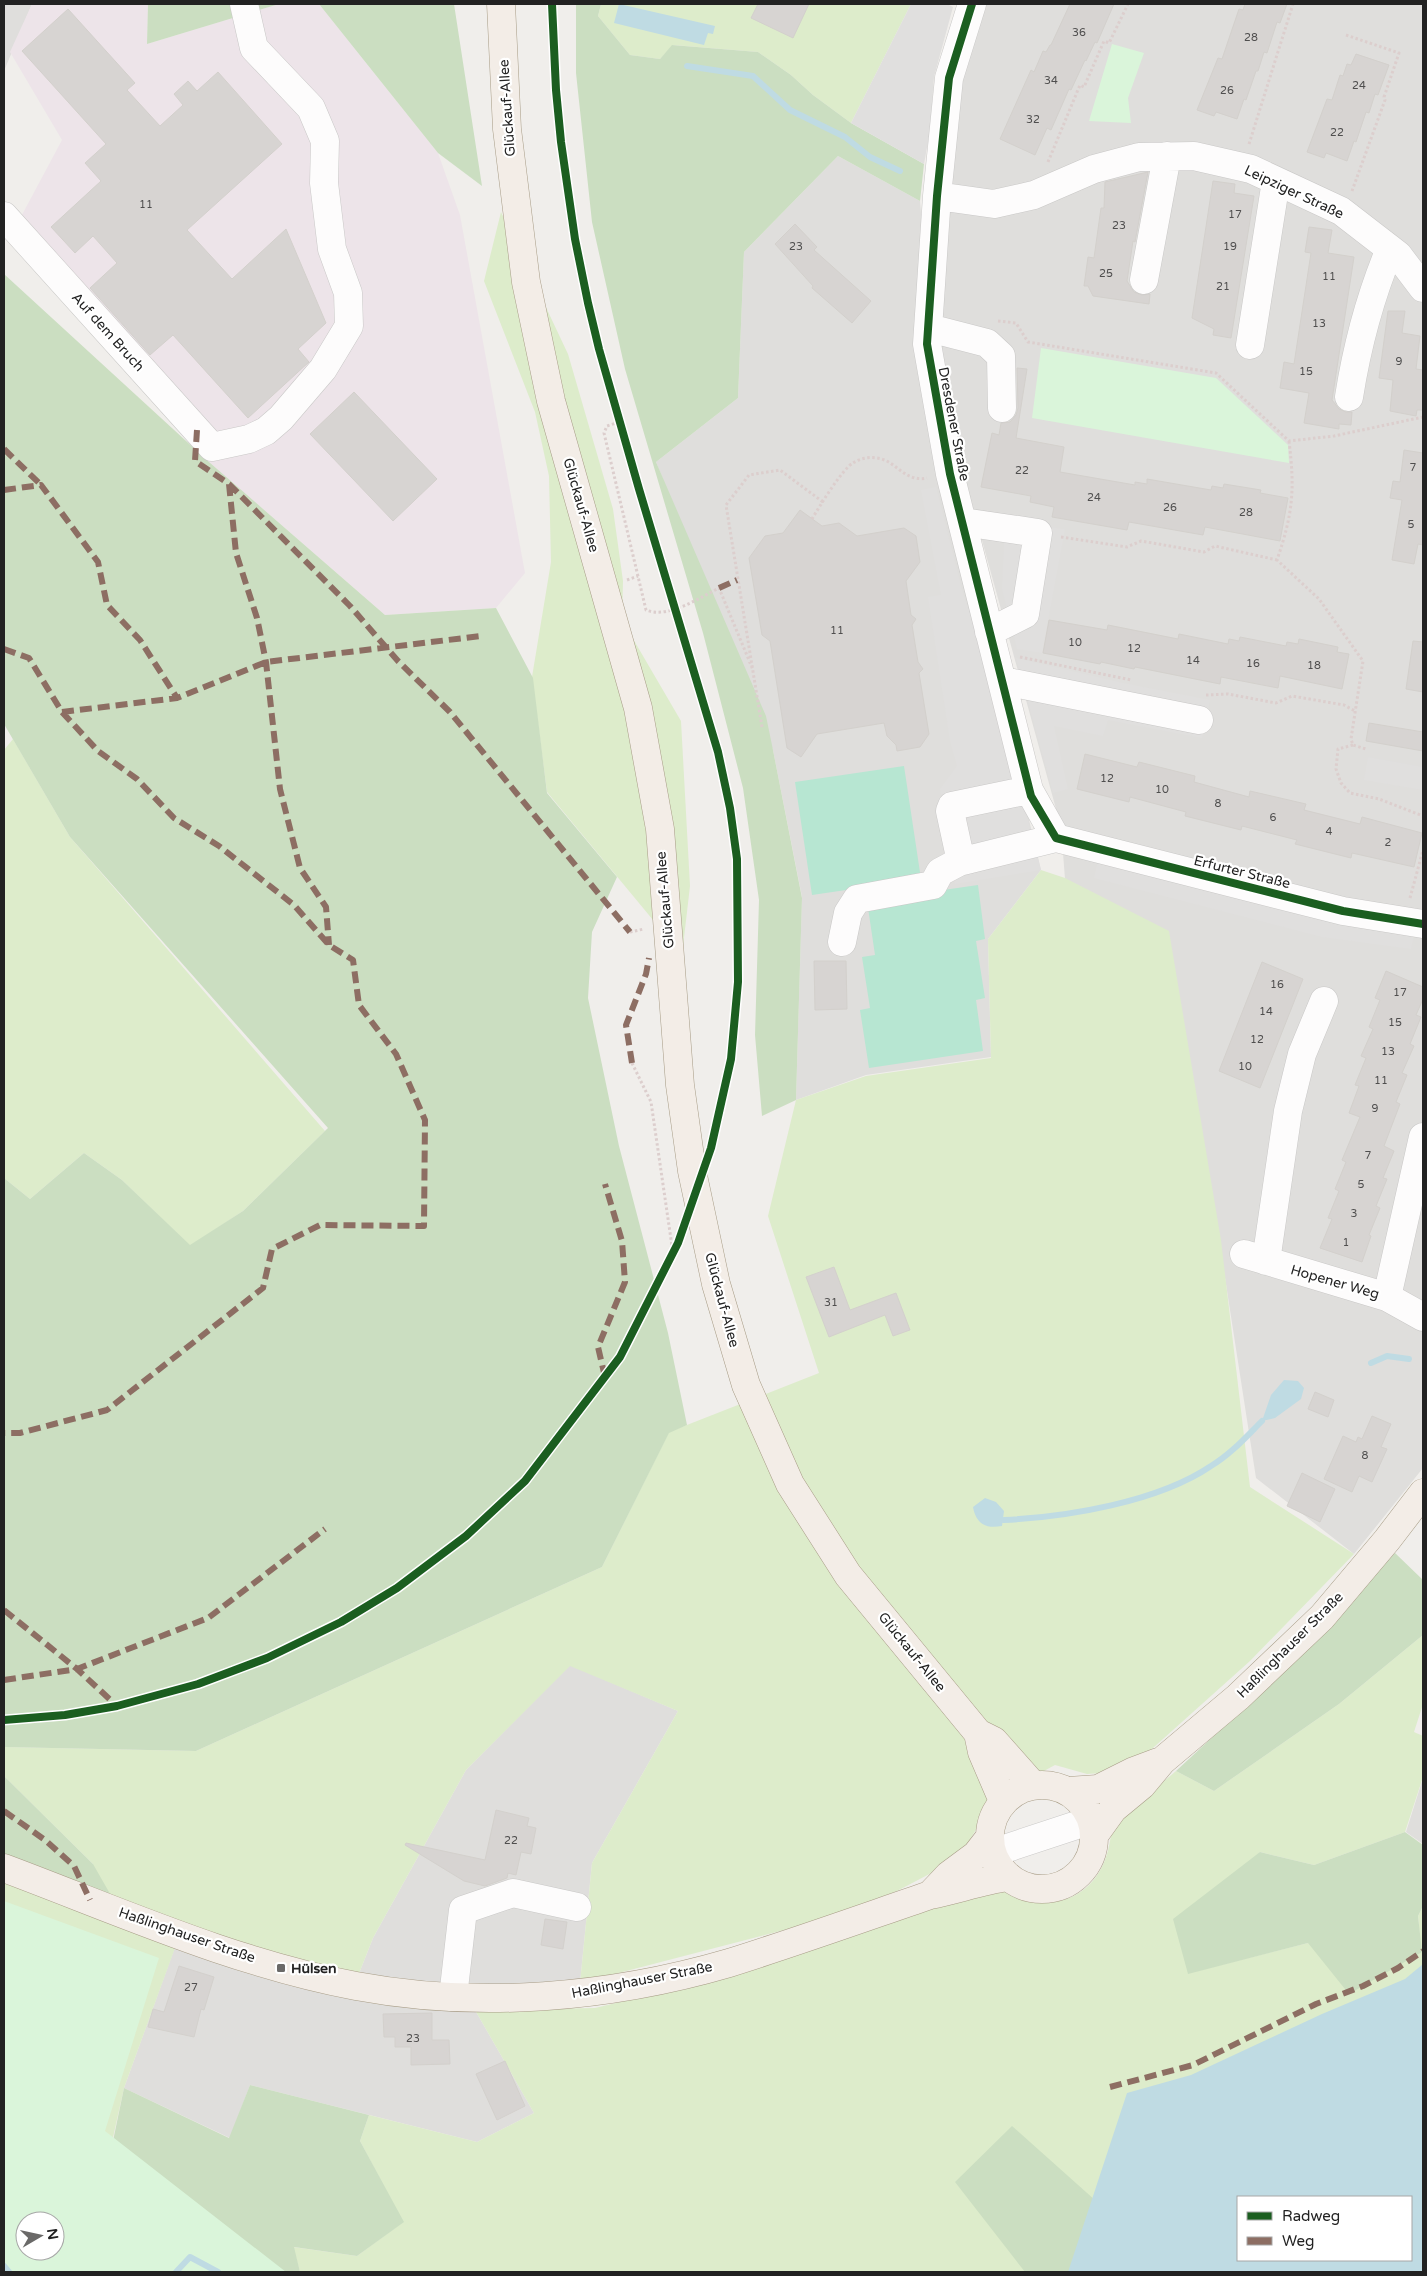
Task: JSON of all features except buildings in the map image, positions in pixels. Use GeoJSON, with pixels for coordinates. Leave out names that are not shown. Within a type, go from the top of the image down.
{"type":"FeatureCollection","features":[{"type":"Feature","properties":{"kind":"main road","name":"Glückauf-Allee"},"geometry":{"type":"LineString","coordinates":[[501,4],[507,129],[526,282],[551,401],[638,708],[660,829],[680,1085],[692,1172],[716,1284],[746,1385],[790,1484],[848,1575],[978,1733],[994,1741],[1033,1785]]}},
{"type":"Feature","properties":{"kind":"main road","name":"Haßlinghauser Straße"},"geometry":{"type":"LineString","coordinates":[[1094,1827],[1113,1808],[1142,1785],[1162,1761],[1238,1697],[1322,1617],[1388,1540],[1423,1493]]}},
{"type":"Feature","properties":{"kind":"main road","name":"Glückauf-Allee"},"geometry":{"type":"LineString","coordinates":[[978,1733],[982,1752],[1003,1802]]}},
{"type":"Feature","properties":{"kind":"main road","name":"Haßlinghauser Straße"},"geometry":{"type":"LineString","coordinates":[[1068,1791],[1098,1789],[1134,1770],[1162,1761]]}},
{"type":"Feature","properties":{"kind":"main road"},"geometry":{"type":"LineString","coordinates":[[1045,1784],[1068,1791],[1083,1804],[1094,1827],[1090,1858],[1076,1877],[1066,1884],[1054,1888],[1030,1888],[1008,1877],[996,1862],[991,1845],[991,1824],[1003,1802],[1017,1790],[1033,1785],[1045,1784]]}},
{"type":"Feature","properties":{"kind":"main road","name":"Haßlinghauser Straße"},"geometry":{"type":"LineString","coordinates":[[930,1895],[949,1875],[991,1845]]}},
{"type":"Feature","properties":{"kind":"main road","name":"Haßlinghauser Straße"},"geometry":{"type":"LineString","coordinates":[[4,1868],[184,1936],[282,1968],[356,1986],[453,1997],[545,1997],[595,1991],[660,1979],[727,1963],[930,1895],[1008,1877]]}},
{"type":"Feature","properties":{"kind":"street","name":"Auf dem Bruch"},"geometry":{"type":"LineString","coordinates":[[4,216],[212,447],[248,440],[266,431],[323,369],[349,326],[348,293],[332,249],[324,183],[325,140],[311,108],[254,48],[244,4]]}},
{"type":"Feature","properties":{"kind":"street","name":"Dresdener Straße"},"geometry":{"type":"LineString","coordinates":[[969,5],[949,78],[937,196],[927,344],[950,474],[1029,790],[1056,838]]}},
{"type":"Feature","properties":{"kind":"street","name":"Leipziger Straße"},"geometry":{"type":"LineString","coordinates":[[937,196],[994,204],[1034,195],[1094,169],[1138,156],[1194,156],[1241,167],[1276,181],[1344,214],[1398,254],[1421,279]]}},
{"type":"Feature","properties":{"kind":"street"},"geometry":{"type":"LineString","coordinates":[[1144,280],[1167,156]]}},
{"type":"Feature","properties":{"kind":"street"},"geometry":{"type":"LineString","coordinates":[[1250,345],[1276,181]]}},
{"type":"Feature","properties":{"kind":"street"},"geometry":{"type":"LineString","coordinates":[[1349,397],[1364,322],[1390,249]]}},
{"type":"Feature","properties":{"kind":"street"},"geometry":{"type":"LineString","coordinates":[[929,328],[987,343],[1001,356],[1002,408]]}},
{"type":"Feature","properties":{"kind":"street"},"geometry":{"type":"LineString","coordinates":[[963,522],[1038,533],[1025,614],[992,642]]}},
{"type":"Feature","properties":{"kind":"street"},"geometry":{"type":"LineString","coordinates":[[1003,681],[1200,707]]}},
{"type":"Feature","properties":{"kind":"street"},"geometry":{"type":"LineString","coordinates":[[963,861],[960,857],[950,811],[952,806],[1029,790]]}},
{"type":"Feature","properties":{"kind":"street"},"geometry":{"type":"LineString","coordinates":[[842,942],[848,914],[857,899],[932,885],[940,872],[963,861],[1056,838]]}},
{"type":"Feature","properties":{"kind":"street","name":"Erfurter Straße"},"geometry":{"type":"LineString","coordinates":[[1056,838],[1343,911],[1415,922]]}},
{"type":"Feature","properties":{"kind":"street","name":"Hopener Weg"},"geometry":{"type":"LineString","coordinates":[[1324,1001],[1302,1054],[1255,1258],[1387,1297],[1423,1317]]}},
{"type":"Feature","properties":{"kind":"street"},"geometry":{"type":"LineString","coordinates":[[1387,1297],[1423,1137]]}},
{"type":"Feature","properties":{"kind":"street"},"geometry":{"type":"LineString","coordinates":[[991,1845],[1094,1827]]}},
{"type":"Feature","properties":{"kind":"street"},"geometry":{"type":"LineString","coordinates":[[453,1997],[463,1910],[513,1893],[577,1907]]}},
{"type":"Feature","properties":{"kind":"path"},"geometry":{"type":"LineString","coordinates":[[1034,195],[1080,85],[1084,87],[1104,41],[1108,43],[1128,4]]}},
{"type":"Feature","properties":{"kind":"path"},"geometry":{"type":"LineString","coordinates":[[1241,167],[1293,4]]}},
{"type":"Feature","properties":{"kind":"path"},"geometry":{"type":"LineString","coordinates":[[1344,214],[1385,100],[1384,97],[1398,54],[1346,35]]}},
{"type":"Feature","properties":{"kind":"path"},"geometry":{"type":"LineString","coordinates":[[997,321],[1016,324],[1028,342],[1216,372],[1289,441],[1293,469],[1293,499],[1288,527],[1277,560]]}},
{"type":"Feature","properties":{"kind":"path"},"geometry":{"type":"LineString","coordinates":[[1289,441],[1334,436],[1423,417]]}},
{"type":"Feature","properties":{"kind":"path"},"geometry":{"type":"LineString","coordinates":[[619,422],[606,426],[604,433],[646,610],[656,614],[684,605],[719,588],[753,670]]}},
{"type":"Feature","properties":{"kind":"path"},"geometry":{"type":"LineString","coordinates":[[812,519],[852,463],[867,458],[881,458],[907,476],[920,480],[950,474]]}},
{"type":"Feature","properties":{"kind":"path"},"geometry":{"type":"LineString","coordinates":[[762,727],[726,505],[750,475],[780,470],[823,502]]}},
{"type":"Feature","properties":{"kind":"path"},"geometry":{"type":"LineString","coordinates":[[1038,533],[1127,547],[1141,541],[1204,552],[1216,546],[1277,560],[1319,599],[1363,661],[1351,738],[1353,746]]}},
{"type":"Feature","properties":{"kind":"path"},"geometry":{"type":"LineString","coordinates":[[992,642],[1135,680]]}},
{"type":"Feature","properties":{"kind":"path"},"geometry":{"type":"LineString","coordinates":[[1200,707],[1210,696],[1228,694],[1276,703],[1292,696],[1344,705],[1355,711]]}},
{"type":"Feature","properties":{"kind":"path"},"geometry":{"type":"LineString","coordinates":[[1366,749],[1353,746],[1338,750],[1336,769],[1341,783],[1350,793],[1379,798],[1423,816]]}},
{"type":"Feature","properties":{"kind":"path"},"geometry":{"type":"LineString","coordinates":[[1415,922],[1416,874],[1423,850]]}},
{"type":"Feature","properties":{"kind":"path"},"geometry":{"type":"LineString","coordinates":[[630,932],[647,929]]}},
{"type":"Feature","properties":{"kind":"path"},"geometry":{"type":"LineString","coordinates":[[632,1063],[651,1102],[673,1253]]}},
{"type":"Feature","properties":{"kind":"shaded area"},"geometry":{"type":"Polygon","coordinates":[[[4,4],[32,4],[4,71],[4,4]]]}},
{"type":"Feature","properties":{"kind":"shaded area"},"geometry":{"type":"Polygon","coordinates":[[[32,4],[148,4],[147,44],[279,4],[319,4],[438,153],[460,215],[525,573],[496,608],[385,615],[209,462],[8,241],[62,140],[10,52],[32,4]]]}},
{"type":"Feature","properties":{"kind":"shaded area"},"geometry":{"type":"Polygon","coordinates":[[[911,4],[947,4],[953,7],[934,77],[930,131],[924,164],[851,123],[911,4]]]}},
{"type":"Feature","properties":{"kind":"shaded area"},"geometry":{"type":"Polygon","coordinates":[[[979,4],[1423,4],[1423,1468],[1354,1554],[1256,1478],[1219,1239],[1065,879],[1061,827],[964,475],[936,355],[952,99],[979,4]]]}},
{"type":"Feature","properties":{"kind":"shaded area"},"geometry":{"type":"Polygon","coordinates":[[[838,156],[920,201],[924,249],[919,358],[1041,870],[988,939],[991,1057],[866,1075],[796,1100],[802,897],[773,750],[656,462],[738,398],[744,252],[838,156]]]}},
{"type":"Feature","properties":{"kind":"shaded area"},"geometry":{"type":"Polygon","coordinates":[[[936,487],[962,590],[980,643],[1041,870],[955,884],[940,789],[957,766],[950,741],[928,597],[941,595],[921,490],[936,487]]]}},
{"type":"Feature","properties":{"kind":"shaded area"},"geometry":{"type":"Polygon","coordinates":[[[1005,522],[1065,529],[1042,653],[1017,649],[1002,589],[1005,522]]]}},
{"type":"Feature","properties":{"kind":"shaded area"},"geometry":{"type":"Polygon","coordinates":[[[1016,658],[1123,683],[1210,700],[1202,738],[1108,720],[1103,736],[1054,726],[1068,789],[1053,793],[1016,658]]]}},
{"type":"Feature","properties":{"kind":"shaded area"},"geometry":{"type":"Polygon","coordinates":[[[1368,757],[1423,767],[1423,790],[1364,780],[1368,757]]]}},
{"type":"Feature","properties":{"kind":"shaded area"},"geometry":{"type":"Polygon","coordinates":[[[1099,856],[1415,930],[1411,949],[1322,937],[1094,878],[1099,856]]]}},
{"type":"Feature","properties":{"kind":"shaded area"},"geometry":{"type":"Polygon","coordinates":[[[570,1665],[678,1711],[592,1863],[580,1983],[475,2010],[534,2113],[477,2142],[250,2085],[230,2138],[124,2088],[183,1925],[358,1976],[373,1938],[466,1770],[570,1665]]]}},
{"type":"Feature","properties":{"kind":"shaded area"},"geometry":{"type":"Polygon","coordinates":[[[1423,1778],[1423,1844],[1406,1832],[1423,1778]]]}},
{"type":"Feature","properties":{"kind":"green space"},"geometry":{"type":"Polygon","coordinates":[[[148,4],[279,4],[147,44],[148,4]]]}},
{"type":"Feature","properties":{"kind":"green space"},"geometry":{"type":"Polygon","coordinates":[[[319,4],[454,4],[482,186],[438,153],[319,4]]]}},
{"type":"Feature","properties":{"kind":"green space"},"geometry":{"type":"Polygon","coordinates":[[[576,4],[601,4],[598,16],[630,55],[660,59],[672,45],[758,52],[791,75],[813,95],[851,123],[924,164],[920,201],[838,156],[744,252],[738,398],[656,462],[766,716],[802,898],[796,1100],[762,1116],[755,1035],[759,900],[743,788],[703,633],[625,369],[592,222],[576,73],[576,4]]]}},
{"type":"Feature","properties":{"kind":"green space"},"geometry":{"type":"Polygon","coordinates":[[[601,4],[911,4],[851,123],[813,95],[791,75],[758,52],[673,45],[660,59],[630,55],[598,16],[601,4]]]}},
{"type":"Feature","properties":{"kind":"green space"},"geometry":{"type":"Polygon","coordinates":[[[1112,44],[1144,53],[1128,98],[1131,123],[1089,121],[1112,44]]]}},
{"type":"Feature","properties":{"kind":"green space"},"geometry":{"type":"Polygon","coordinates":[[[501,212],[568,354],[613,509],[623,581],[622,620],[681,721],[690,886],[682,955],[547,792],[532,677],[551,562],[549,476],[535,412],[484,281],[501,212]]]}},
{"type":"Feature","properties":{"kind":"green space"},"geometry":{"type":"Polygon","coordinates":[[[4,274],[209,462],[385,615],[496,608],[533,678],[547,793],[617,877],[592,932],[588,998],[619,1146],[668,1333],[687,1425],[669,1433],[602,1567],[196,1751],[4,1747],[4,1178],[30,1199],[84,1153],[122,1180],[190,1245],[243,1211],[328,1128],[70,837],[4,724],[4,274]]]}},
{"type":"Feature","properties":{"kind":"green space"},"geometry":{"type":"Polygon","coordinates":[[[1041,348],[1216,378],[1288,445],[1289,463],[1032,418],[1041,348]]]}},
{"type":"Feature","properties":{"kind":"green space"},"geometry":{"type":"Polygon","coordinates":[[[13,739],[70,837],[325,1131],[243,1211],[190,1246],[122,1180],[84,1153],[30,1199],[4,1178],[4,750],[13,739]]]}},
{"type":"Feature","properties":{"kind":"green space"},"geometry":{"type":"Polygon","coordinates":[[[904,766],[921,879],[812,895],[795,782],[904,766]]]}},
{"type":"Feature","properties":{"kind":"green space"},"geometry":{"type":"Polygon","coordinates":[[[1041,870],[1065,878],[1169,931],[1221,1240],[1250,1487],[1354,1554],[1250,1661],[1144,1756],[1116,1772],[1087,1774],[1055,1765],[987,1802],[977,1828],[958,1859],[897,1891],[826,1919],[580,1983],[592,1863],[678,1711],[570,1666],[466,1770],[373,1938],[358,1976],[267,1954],[183,1926],[124,2088],[112,2142],[4,2049],[4,1880],[93,1864],[4,1776],[4,1747],[196,1751],[602,1567],[669,1432],[819,1373],[768,1216],[796,1100],[866,1076],[991,1058],[988,939],[1041,870]]]}},
{"type":"Feature","properties":{"kind":"green space"},"geometry":{"type":"Polygon","coordinates":[[[978,885],[985,939],[976,941],[985,998],[976,1000],[983,1051],[869,1068],[860,1010],[870,1008],[862,957],[875,955],[867,901],[978,885]]]}},
{"type":"Feature","properties":{"kind":"green space"},"geometry":{"type":"Polygon","coordinates":[[[1395,1553],[1423,1580],[1423,1635],[1339,1704],[1214,1791],[1176,1771],[1246,1706],[1395,1553]]]}},
{"type":"Feature","properties":{"kind":"green space"},"geometry":{"type":"Polygon","coordinates":[[[1423,1635],[1423,1704],[1414,1732],[1423,1736],[1423,1777],[1405,1832],[1314,1865],[1260,1852],[1189,1973],[1308,1943],[1421,1952],[1418,1916],[1423,1906],[1423,2000],[1026,2272],[300,2272],[293,2247],[357,2256],[403,2222],[360,2141],[369,2115],[477,2142],[534,2113],[475,2010],[595,2008],[725,1977],[854,1936],[987,1889],[1046,1902],[1067,1899],[1085,1889],[1098,1873],[1107,1854],[1113,1831],[1120,1819],[1176,1771],[1214,1791],[1339,1704],[1423,1635]]]}},
{"type":"Feature","properties":{"kind":"green space"},"geometry":{"type":"Polygon","coordinates":[[[4,1776],[93,1864],[113,1899],[4,1857],[4,1776]]]}},
{"type":"Feature","properties":{"kind":"green space"},"geometry":{"type":"Polygon","coordinates":[[[1405,1832],[1423,1845],[1423,1906],[1418,1916],[1422,1952],[1349,1994],[1308,1943],[1188,1974],[1173,1919],[1260,1852],[1314,1865],[1405,1832]]]}},
{"type":"Feature","properties":{"kind":"green space"},"geometry":{"type":"Polygon","coordinates":[[[4,1901],[159,1958],[105,2131],[286,2272],[4,2272],[4,1901]]]}},
{"type":"Feature","properties":{"kind":"green space"},"geometry":{"type":"Polygon","coordinates":[[[1399,2005],[1423,2272],[1025,2272],[955,2182],[1012,2126],[1171,2268],[1399,2005]]]}},
{"type":"Feature","properties":{"kind":"green space"},"geometry":{"type":"Polygon","coordinates":[[[4,2049],[113,2141],[124,2088],[229,2138],[250,2085],[369,2115],[360,2141],[404,2222],[357,2256],[294,2247],[300,2272],[164,2272],[4,2049]]]}},
{"type":"Feature","properties":{"kind":"water"},"geometry":{"type":"Polygon","coordinates":[[[619,4],[715,26],[713,34],[708,33],[704,45],[614,23],[619,4]]]}},
{"type":"Feature","properties":{"kind":"water"},"geometry":{"type":"Polygon","coordinates":[[[1284,1380],[1298,1381],[1304,1388],[1301,1399],[1275,1418],[1262,1421],[1271,1395],[1284,1380]]]}},
{"type":"Feature","properties":{"kind":"water"},"geometry":{"type":"Polygon","coordinates":[[[985,1498],[996,1502],[1004,1511],[1002,1526],[987,1526],[977,1518],[973,1507],[985,1498]]]}},
{"type":"Feature","properties":{"kind":"water"},"geometry":{"type":"Polygon","coordinates":[[[1423,1964],[1423,2272],[1068,2272],[1127,2093],[1191,2075],[1322,2014],[1405,1979],[1423,1964]]]}},
{"type":"Feature","properties":{"kind":"waterway"},"geometry":{"type":"LineString","coordinates":[[687,66],[753,76],[790,110],[845,137],[870,157],[900,171]]}},
{"type":"Feature","properties":{"kind":"waterway"},"geometry":{"type":"LineString","coordinates":[[1371,1363],[1387,1356],[1409,1359]]}},
{"type":"Feature","properties":{"kind":"waterway"},"geometry":{"type":"LineString","coordinates":[[1004,1520],[1083,1511],[1139,1498],[1165,1489],[1189,1479],[1218,1461],[1238,1445],[1262,1421]]}},
{"type":"Feature","properties":{"kind":"waterway"},"geometry":{"type":"LineString","coordinates":[[176,2272],[190,2257],[218,2272]]}},
{"type":"Feature","properties":{"kind":"waterway"},"geometry":{"type":"LineString","coordinates":[[4,2266],[9,2272]]}},
{"type":"Feature","properties":{"kind":"marked path"},"geometry":{"type":"LineString","coordinates":[[197,430],[195,461],[229,484],[350,606],[398,661],[450,712],[630,932]]}},
{"type":"Feature","properties":{"kind":"marked path"},"geometry":{"type":"LineString","coordinates":[[4,449],[41,485]]}},
{"type":"Feature","properties":{"kind":"marked path"},"geometry":{"type":"LineString","coordinates":[[229,484],[236,553],[257,618],[266,662],[280,789],[300,868],[326,907],[329,945]]}},
{"type":"Feature","properties":{"kind":"marked path"},"geometry":{"type":"LineString","coordinates":[[4,490],[41,485],[98,562],[107,605],[140,640],[177,698]]}},
{"type":"Feature","properties":{"kind":"marked path"},"geometry":{"type":"LineString","coordinates":[[719,588],[737,580]]}},
{"type":"Feature","properties":{"kind":"marked path"},"geometry":{"type":"LineString","coordinates":[[62,712],[177,698],[266,662],[481,636]]}},
{"type":"Feature","properties":{"kind":"marked path"},"geometry":{"type":"LineString","coordinates":[[4,649],[29,658],[62,712],[98,751],[137,779],[174,818],[219,846],[294,905],[329,945],[353,960],[359,1005],[396,1054],[425,1120],[424,1226],[320,1225],[272,1249],[263,1288],[107,1410],[20,1433],[4,1433]]}},
{"type":"Feature","properties":{"kind":"marked path"},"geometry":{"type":"LineString","coordinates":[[632,1063],[626,1025],[646,974],[649,958]]}},
{"type":"Feature","properties":{"kind":"marked path"},"geometry":{"type":"LineString","coordinates":[[605,1184],[622,1241],[625,1282],[598,1347],[605,1377]]}},
{"type":"Feature","properties":{"kind":"marked path"},"geometry":{"type":"LineString","coordinates":[[4,1680],[77,1669],[208,1618],[325,1529]]}},
{"type":"Feature","properties":{"kind":"marked path"},"geometry":{"type":"LineString","coordinates":[[4,1610],[77,1669],[117,1706]]}},
{"type":"Feature","properties":{"kind":"marked path"},"geometry":{"type":"LineString","coordinates":[[4,1811],[45,1840],[74,1866],[90,1900]]}},
{"type":"Feature","properties":{"kind":"marked path"},"geometry":{"type":"LineString","coordinates":[[1110,2087],[1193,2065],[1316,2004],[1363,1986],[1398,1968],[1423,1951]]}},
{"type":"Feature","properties":{"kind":"cycle path"},"geometry":{"type":"LineString","coordinates":[[4,1720],[65,1715],[117,1706],[198,1684],[267,1658],[341,1622],[397,1588],[466,1536],[525,1481],[620,1357],[678,1243],[711,1148],[731,1059],[738,982],[737,859],[730,808],[718,752],[639,489],[599,349],[588,303],[575,239],[561,142],[556,90],[552,4]]}},
{"type":"Feature","properties":{"kind":"cycle path"},"geometry":{"type":"LineString","coordinates":[[972,4],[949,78],[937,196],[927,344],[950,474],[1031,796],[1056,838],[1343,911],[1423,924]]}},
{"type":"Feature","properties":{"kind":"place","name":"Hülsen"},"geometry":{"type":"Point","coordinates":[281,1968]}}]}
